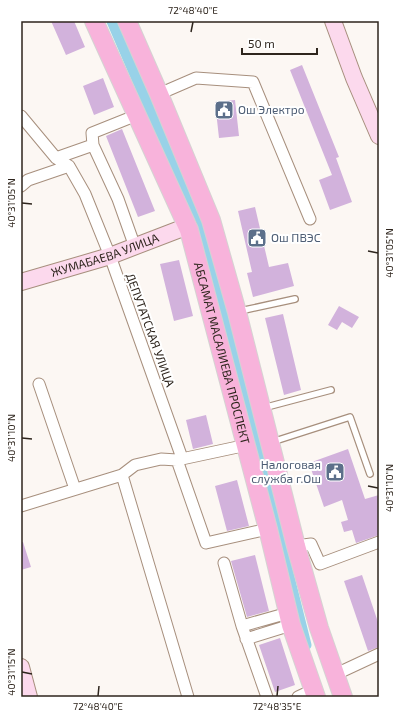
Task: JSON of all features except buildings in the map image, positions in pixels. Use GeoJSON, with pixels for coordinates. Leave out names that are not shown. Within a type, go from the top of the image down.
{"type":"FeatureCollection","features":[{"type":"Feature","properties":{"kind":"main road","name":"АБСАМАТ МАСАЛИЕВА ПРОСПЕКТ"},"geometry":{"type":"LineString","coordinates":[[94,21],[188,226],[247,445],[309,695]]}},
{"type":"Feature","properties":{"kind":"main road","name":"АБСАМАТ МАСАЛИЕВА ПРОСПЕКТ"},"geometry":{"type":"LineString","coordinates":[[127,21],[159,94],[210,220],[237,312],[296,546],[318,626],[343,697]]}},
{"type":"Feature","properties":{"kind":"street"},"geometry":{"type":"LineString","coordinates":[[333,21],[354,78],[379,136]]}},
{"type":"Feature","properties":{"kind":"street"},"geometry":{"type":"LineString","coordinates":[[159,94],[196,78],[253,82],[310,219]]}},
{"type":"Feature","properties":{"kind":"street"},"geometry":{"type":"LineString","coordinates":[[135,247],[118,199],[93,145],[92,133],[137,115]]}},
{"type":"Feature","properties":{"kind":"street","name":"ДЕПУТАТСКАЯ УЛИЦА"},"geometry":{"type":"LineString","coordinates":[[21,116],[56,158],[69,166],[86,194],[110,256],[206,543],[268,529]]}},
{"type":"Feature","properties":{"kind":"street"},"geometry":{"type":"LineString","coordinates":[[56,158],[93,145]]}},
{"type":"Feature","properties":{"kind":"street"},"geometry":{"type":"LineString","coordinates":[[21,186],[28,180],[69,166]]}},
{"type":"Feature","properties":{"kind":"street","name":"ЖУМАБАЕВА УЛИЦА"},"geometry":{"type":"LineString","coordinates":[[21,282],[110,256],[188,226]]}},
{"type":"Feature","properties":{"kind":"street"},"geometry":{"type":"LineString","coordinates":[[39,384],[75,489]]}},
{"type":"Feature","properties":{"kind":"street"},"geometry":{"type":"LineString","coordinates":[[21,506],[122,475],[135,466],[161,459],[179,459],[247,445]]}},
{"type":"Feature","properties":{"kind":"street"},"geometry":{"type":"LineString","coordinates":[[122,475],[188,697]]}},
{"type":"Feature","properties":{"kind":"street"},"geometry":{"type":"LineString","coordinates":[[296,546],[310,544],[320,564],[379,542]]}},
{"type":"Feature","properties":{"kind":"street"},"geometry":{"type":"LineString","coordinates":[[224,563],[246,639],[267,697]]}},
{"type":"Feature","properties":{"kind":"street"},"geometry":{"type":"LineString","coordinates":[[242,626],[289,619]]}},
{"type":"Feature","properties":{"kind":"street"},"geometry":{"type":"LineString","coordinates":[[246,639],[289,619]]}},
{"type":"Feature","properties":{"kind":"street"},"geometry":{"type":"LineString","coordinates":[[334,675],[379,654]]}},
{"type":"Feature","properties":{"kind":"street"},"geometry":{"type":"LineString","coordinates":[[21,667],[29,697]]}},
{"type":"Feature","properties":{"kind":"lane"},"geometry":{"type":"LineString","coordinates":[[237,312],[295,299]]}},
{"type":"Feature","properties":{"kind":"lane"},"geometry":{"type":"LineString","coordinates":[[262,408],[331,390]]}},
{"type":"Feature","properties":{"kind":"lane"},"geometry":{"type":"LineString","coordinates":[[270,442],[350,417],[370,474]]}},
{"type":"Feature","properties":{"kind":"waterway"},"geometry":{"type":"LineString","coordinates":[[112,21],[204,235],[306,645]]}},
{"type":"Feature","properties":{"kind":"place","name":"Ош Электро"},"geometry":{"type":"Point","coordinates":[224,110]}},
{"type":"Feature","properties":{"kind":"place","name":"Ош ПВЭС"},"geometry":{"type":"Point","coordinates":[257,238]}},
{"type":"Feature","properties":{"kind":"place","name":"Налоговая служба г.Ош"},"geometry":{"type":"Point","coordinates":[335,472]}}]}
